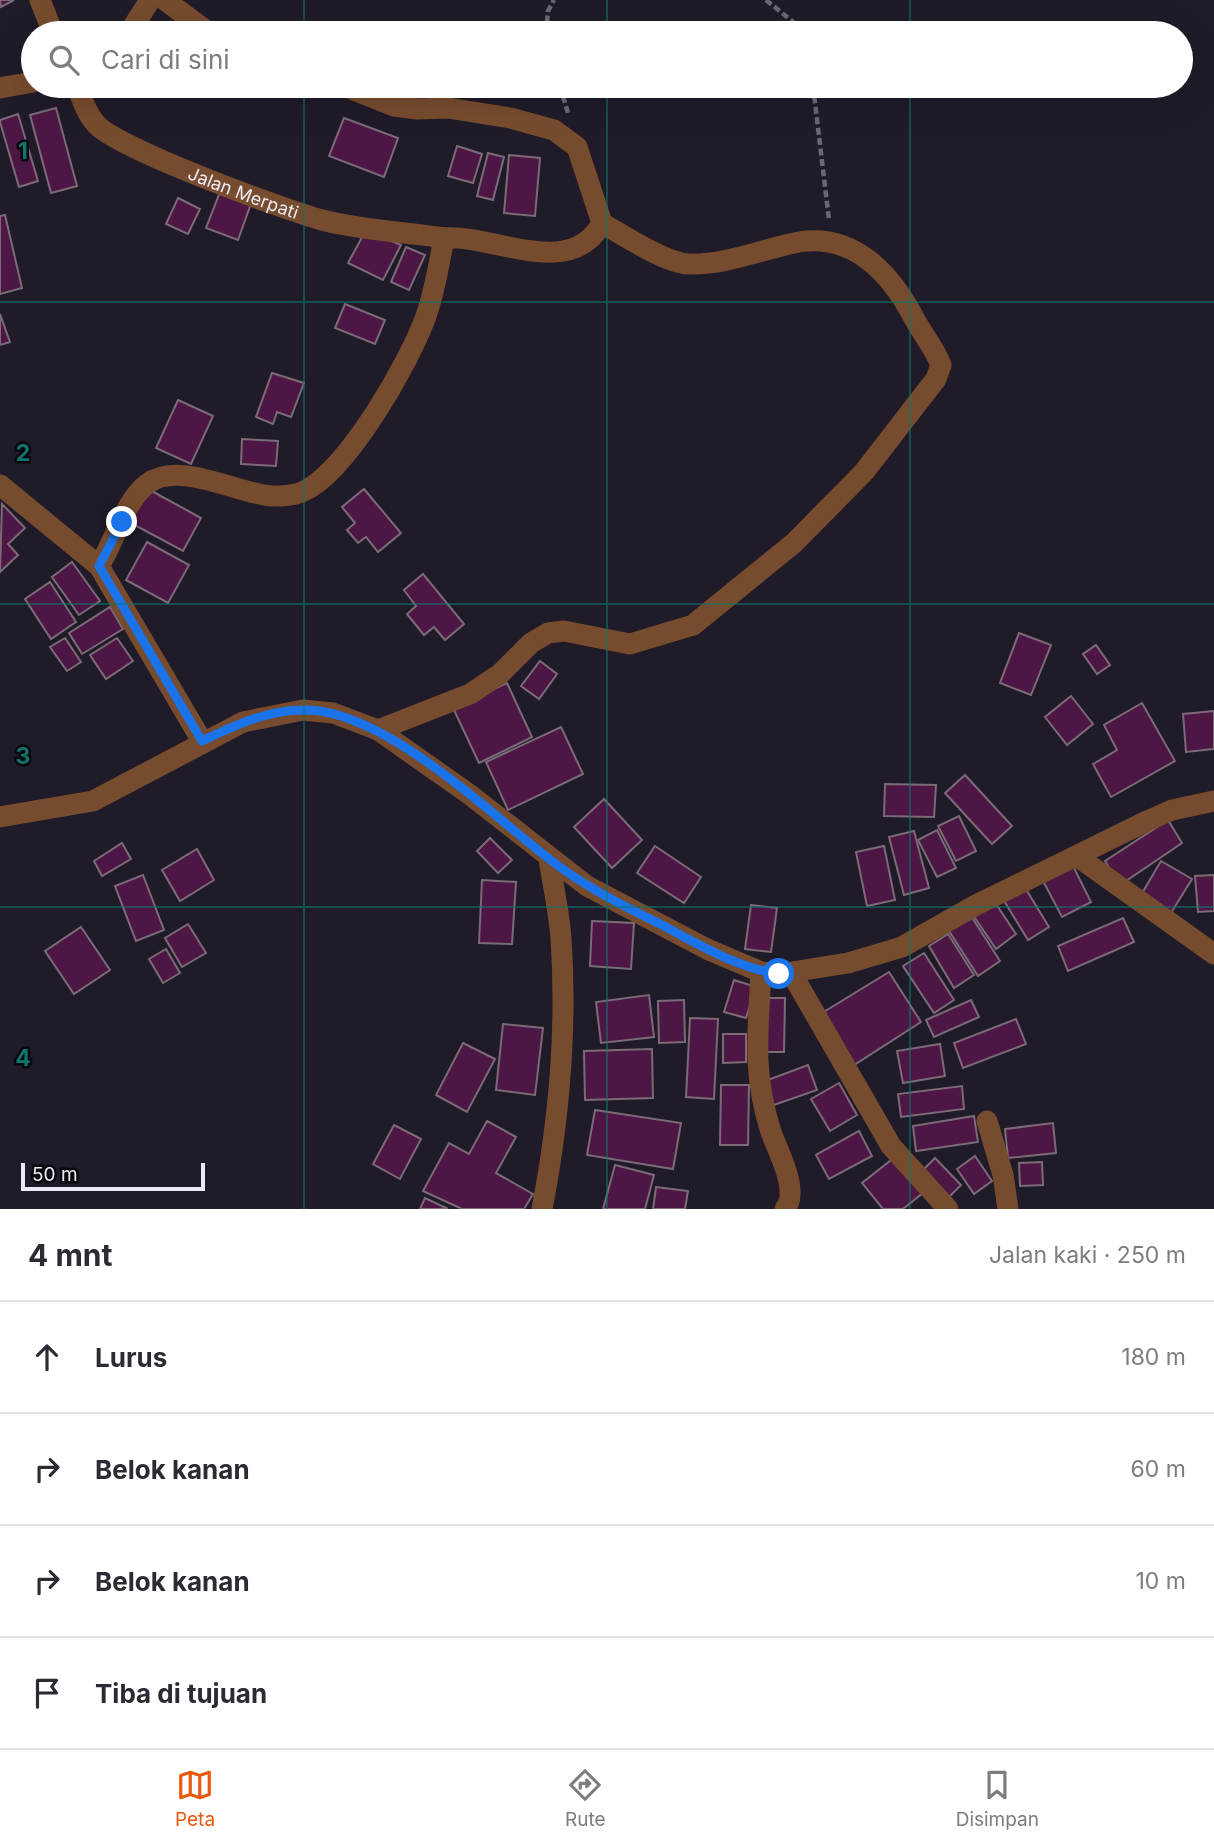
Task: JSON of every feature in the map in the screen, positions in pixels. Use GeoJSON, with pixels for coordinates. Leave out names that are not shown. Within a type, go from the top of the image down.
{"type":"FeatureCollection","features":[{"type":"Feature","properties":{"kind":"street"},"geometry":{"type":"LineString","coordinates":[[40,0],[48,21]]}},
{"type":"Feature","properties":{"kind":"street"},"geometry":{"type":"LineString","coordinates":[[137,21],[150,0]]}},
{"type":"Feature","properties":{"kind":"street"},"geometry":{"type":"LineString","coordinates":[[165,0],[193,21]]}},
{"type":"Feature","properties":{"kind":"street"},"geometry":{"type":"LineString","coordinates":[[0,88],[21,84]]}},
{"type":"Feature","properties":{"kind":"street","name":"Jalan Merpati"},"geometry":{"type":"LineString","coordinates":[[81,98],[96,125],[112,138],[214,181],[322,220],[500,247],[569,251],[593,239],[602,223]]}},
{"type":"Feature","properties":{"kind":"street"},"geometry":{"type":"LineString","coordinates":[[374,98],[394,106],[473,112],[554,130],[578,147],[602,223],[685,264],[755,254],[800,242],[832,242],[858,251],[888,276],[933,344],[941,365],[936,379],[864,472],[794,543],[693,625],[630,644],[564,631],[548,633],[531,643],[500,674],[470,694],[378,730]]}},
{"type":"Feature","properties":{"kind":"street"},"geometry":{"type":"LineString","coordinates":[[99,566],[137,495],[149,482],[186,474],[270,496],[304,491],[322,478],[354,443],[402,371],[436,284],[444,238]]}},
{"type":"Feature","properties":{"kind":"street"},"geometry":{"type":"LineString","coordinates":[[0,485],[99,566],[202,741]]}},
{"type":"Feature","properties":{"kind":"street"},"geometry":{"type":"LineString","coordinates":[[0,817],[93,801],[202,741],[243,722],[303,710],[333,713],[378,730],[469,794],[587,887],[707,949],[761,972],[792,974],[902,947],[976,905],[1172,810],[1214,801]]}},
{"type":"Feature","properties":{"kind":"street"},"geometry":{"type":"LineString","coordinates":[[1078,857],[1214,954]]}},
{"type":"Feature","properties":{"kind":"street"},"geometry":{"type":"LineString","coordinates":[[541,1209],[551,1160],[558,1098],[563,992],[561,936],[549,859]]}},
{"type":"Feature","properties":{"kind":"street"},"geometry":{"type":"LineString","coordinates":[[761,972],[756,1072],[763,1107],[791,1193],[785,1209]]}},
{"type":"Feature","properties":{"kind":"street"},"geometry":{"type":"LineString","coordinates":[[792,974],[891,1146],[948,1209]]}},
{"type":"Feature","properties":{"kind":"street"},"geometry":{"type":"LineString","coordinates":[[987,1121],[1003,1175],[1008,1209]]}},
{"type":"Feature","properties":{"kind":"path"},"geometry":{"type":"LineString","coordinates":[[547,21],[548,11],[554,0]]}},
{"type":"Feature","properties":{"kind":"path"},"geometry":{"type":"LineString","coordinates":[[766,0],[792,21]]}},
{"type":"Feature","properties":{"kind":"path"},"geometry":{"type":"LineString","coordinates":[[814,98],[832,242]]}},
{"type":"Feature","properties":{"kind":"building"},"geometry":{"type":"Polygon","coordinates":[[[0,0],[14,0],[1,7],[0,0]]]}},
{"type":"Feature","properties":{"kind":"building"},"geometry":{"type":"Polygon","coordinates":[[[56,108],[77,186],[51,193],[30,115],[56,108]]]}},
{"type":"Feature","properties":{"kind":"building"},"geometry":{"type":"Polygon","coordinates":[[[18,114],[38,181],[19,187],[0,122],[18,114]]]}},
{"type":"Feature","properties":{"kind":"building"},"geometry":{"type":"Polygon","coordinates":[[[344,118],[398,138],[384,177],[329,156],[344,118]]]}},
{"type":"Feature","properties":{"kind":"building"},"geometry":{"type":"Polygon","coordinates":[[[457,146],[482,154],[473,183],[448,176],[457,146]]]}},
{"type":"Feature","properties":{"kind":"building"},"geometry":{"type":"Polygon","coordinates":[[[488,153],[504,157],[493,200],[477,196],[488,153]]]}},
{"type":"Feature","properties":{"kind":"building"},"geometry":{"type":"Polygon","coordinates":[[[509,155],[540,158],[535,216],[504,213],[509,155]]]}},
{"type":"Feature","properties":{"kind":"building"},"geometry":{"type":"Polygon","coordinates":[[[222,187],[253,198],[238,240],[206,228],[222,187]]]}},
{"type":"Feature","properties":{"kind":"building"},"geometry":{"type":"Polygon","coordinates":[[[178,198],[200,209],[188,234],[166,224],[178,198]]]}},
{"type":"Feature","properties":{"kind":"building"},"geometry":{"type":"Polygon","coordinates":[[[5,215],[22,288],[0,294],[0,216],[5,215]]]}},
{"type":"Feature","properties":{"kind":"building"},"geometry":{"type":"Polygon","coordinates":[[[366,230],[401,245],[383,280],[348,263],[366,230]]]}},
{"type":"Feature","properties":{"kind":"building"},"geometry":{"type":"Polygon","coordinates":[[[406,247],[425,255],[409,290],[391,282],[406,247]]]}},
{"type":"Feature","properties":{"kind":"building"},"geometry":{"type":"Polygon","coordinates":[[[345,304],[385,320],[375,344],[335,328],[345,304]]]}},
{"type":"Feature","properties":{"kind":"building"},"geometry":{"type":"Polygon","coordinates":[[[0,314],[10,342],[0,345],[0,314]]]}},
{"type":"Feature","properties":{"kind":"building"},"geometry":{"type":"Polygon","coordinates":[[[272,373],[304,383],[291,417],[277,412],[273,424],[256,417],[272,373]]]}},
{"type":"Feature","properties":{"kind":"building"},"geometry":{"type":"Polygon","coordinates":[[[178,400],[213,416],[191,464],[156,448],[178,400]]]}},
{"type":"Feature","properties":{"kind":"building"},"geometry":{"type":"Polygon","coordinates":[[[242,439],[278,441],[276,466],[241,464],[242,439]]]}},
{"type":"Feature","properties":{"kind":"building"},"geometry":{"type":"Polygon","coordinates":[[[148,489],[201,518],[183,551],[129,522],[148,489]]]}},
{"type":"Feature","properties":{"kind":"building"},"geometry":{"type":"Polygon","coordinates":[[[364,489],[401,533],[378,552],[366,537],[358,543],[347,530],[355,523],[342,507],[364,489]]]}},
{"type":"Feature","properties":{"kind":"building"},"geometry":{"type":"Polygon","coordinates":[[[2,504],[25,528],[8,544],[18,555],[0,572],[2,504]]]}},
{"type":"Feature","properties":{"kind":"building"},"geometry":{"type":"Polygon","coordinates":[[[147,542],[189,565],[168,603],[126,580],[147,542]]]}},
{"type":"Feature","properties":{"kind":"building"},"geometry":{"type":"Polygon","coordinates":[[[72,562],[100,601],[79,615],[52,577],[72,562]]]}},
{"type":"Feature","properties":{"kind":"building"},"geometry":{"type":"Polygon","coordinates":[[[423,574],[464,624],[445,640],[434,627],[424,635],[407,614],[416,606],[404,590],[423,574]]]}},
{"type":"Feature","properties":{"kind":"building"},"geometry":{"type":"Polygon","coordinates":[[[50,582],[76,622],[51,639],[25,599],[50,582]]]}},
{"type":"Feature","properties":{"kind":"building"},"geometry":{"type":"Polygon","coordinates":[[[110,607],[123,629],[82,654],[69,633],[110,607]]]}},
{"type":"Feature","properties":{"kind":"building"},"geometry":{"type":"Polygon","coordinates":[[[1019,633],[1051,645],[1031,695],[1000,683],[1019,633]]]}},
{"type":"Feature","properties":{"kind":"building"},"geometry":{"type":"Polygon","coordinates":[[[65,638],[81,662],[67,671],[50,647],[65,638]]]}},
{"type":"Feature","properties":{"kind":"building"},"geometry":{"type":"Polygon","coordinates":[[[117,638],[133,661],[106,679],[90,655],[117,638]]]}},
{"type":"Feature","properties":{"kind":"building"},"geometry":{"type":"Polygon","coordinates":[[[1096,645],[1110,665],[1097,674],[1083,654],[1096,645]]]}},
{"type":"Feature","properties":{"kind":"building"},"geometry":{"type":"Polygon","coordinates":[[[540,661],[557,674],[539,699],[521,686],[540,661]]]}},
{"type":"Feature","properties":{"kind":"building"},"geometry":{"type":"Polygon","coordinates":[[[507,683],[532,737],[479,763],[453,708],[507,683]]]}},
{"type":"Feature","properties":{"kind":"building"},"geometry":{"type":"Polygon","coordinates":[[[1071,696],[1093,724],[1067,745],[1045,717],[1071,696]]]}},
{"type":"Feature","properties":{"kind":"building"},"geometry":{"type":"Polygon","coordinates":[[[1142,703],[1175,761],[1111,797],[1093,764],[1117,750],[1104,725],[1142,703]]]}},
{"type":"Feature","properties":{"kind":"building"},"geometry":{"type":"Polygon","coordinates":[[[1214,711],[1214,749],[1186,752],[1183,714],[1214,711]]]}},
{"type":"Feature","properties":{"kind":"building"},"geometry":{"type":"Polygon","coordinates":[[[561,727],[583,774],[508,810],[486,762],[561,727]]]}},
{"type":"Feature","properties":{"kind":"building"},"geometry":{"type":"Polygon","coordinates":[[[965,775],[1012,826],[992,844],[945,793],[965,775]]]}},
{"type":"Feature","properties":{"kind":"building"},"geometry":{"type":"Polygon","coordinates":[[[885,784],[936,785],[934,817],[884,816],[885,784]]]}},
{"type":"Feature","properties":{"kind":"building"},"geometry":{"type":"Polygon","coordinates":[[[604,799],[642,840],[612,868],[574,827],[604,799]]]}},
{"type":"Feature","properties":{"kind":"building"},"geometry":{"type":"Polygon","coordinates":[[[959,816],[976,851],[956,861],[938,826],[959,816]]]}},
{"type":"Feature","properties":{"kind":"building"},"geometry":{"type":"Polygon","coordinates":[[[1168,820],[1182,843],[1120,885],[1105,861],[1168,820]]]}},
{"type":"Feature","properties":{"kind":"building"},"geometry":{"type":"Polygon","coordinates":[[[937,830],[956,868],[937,877],[918,840],[937,830]]]}},
{"type":"Feature","properties":{"kind":"building"},"geometry":{"type":"Polygon","coordinates":[[[914,831],[929,888],[904,895],[889,837],[914,831]]]}},
{"type":"Feature","properties":{"kind":"building"},"geometry":{"type":"Polygon","coordinates":[[[490,838],[512,860],[498,873],[477,851],[490,838]]]}},
{"type":"Feature","properties":{"kind":"building"},"geometry":{"type":"Polygon","coordinates":[[[122,843],[131,859],[102,876],[94,861],[122,843]]]}},
{"type":"Feature","properties":{"kind":"building"},"geometry":{"type":"Polygon","coordinates":[[[655,846],[701,877],[684,903],[637,873],[655,846]]]}},
{"type":"Feature","properties":{"kind":"building"},"geometry":{"type":"Polygon","coordinates":[[[884,846],[895,900],[867,906],[856,852],[884,846]]]}},
{"type":"Feature","properties":{"kind":"building"},"geometry":{"type":"Polygon","coordinates":[[[197,849],[214,880],[180,901],[162,870],[197,849]]]}},
{"type":"Feature","properties":{"kind":"building"},"geometry":{"type":"Polygon","coordinates":[[[1161,861],[1192,879],[1171,913],[1141,895],[1161,861]]]}},
{"type":"Feature","properties":{"kind":"building"},"geometry":{"type":"Polygon","coordinates":[[[1072,864],[1091,902],[1062,917],[1042,879],[1072,864]]]}},
{"type":"Feature","properties":{"kind":"building"},"geometry":{"type":"Polygon","coordinates":[[[143,875],[164,930],[136,941],[115,886],[143,875]]]}},
{"type":"Feature","properties":{"kind":"building"},"geometry":{"type":"Polygon","coordinates":[[[1214,875],[1214,911],[1198,912],[1195,876],[1214,875]]]}},
{"type":"Feature","properties":{"kind":"building"},"geometry":{"type":"Polygon","coordinates":[[[482,880],[516,882],[512,944],[479,943],[482,880]]]}},
{"type":"Feature","properties":{"kind":"building"},"geometry":{"type":"Polygon","coordinates":[[[1024,886],[1049,927],[1028,940],[1003,899],[1024,886]]]}},
{"type":"Feature","properties":{"kind":"building"},"geometry":{"type":"Polygon","coordinates":[[[994,901],[1016,934],[996,949],[973,915],[994,901]]]}},
{"type":"Feature","properties":{"kind":"building"},"geometry":{"type":"Polygon","coordinates":[[[751,905],[777,908],[771,952],[745,949],[751,905]]]}},
{"type":"Feature","properties":{"kind":"building"},"geometry":{"type":"Polygon","coordinates":[[[971,916],[1000,961],[978,976],[949,931],[971,916]]]}},
{"type":"Feature","properties":{"kind":"building"},"geometry":{"type":"Polygon","coordinates":[[[1123,918],[1134,942],[1068,971],[1058,946],[1123,918]]]}},
{"type":"Feature","properties":{"kind":"building"},"geometry":{"type":"Polygon","coordinates":[[[592,921],[634,923],[631,969],[590,966],[592,921]]]}},
{"type":"Feature","properties":{"kind":"building"},"geometry":{"type":"Polygon","coordinates":[[[188,924],[206,953],[182,967],[165,938],[188,924]]]}},
{"type":"Feature","properties":{"kind":"building"},"geometry":{"type":"Polygon","coordinates":[[[81,927],[110,970],[74,994],[45,951],[81,927]]]}},
{"type":"Feature","properties":{"kind":"building"},"geometry":{"type":"Polygon","coordinates":[[[948,934],[974,975],[954,988],[929,946],[948,934]]]}},
{"type":"Feature","properties":{"kind":"building"},"geometry":{"type":"Polygon","coordinates":[[[166,949],[180,973],[163,983],[149,959],[166,949]]]}},
{"type":"Feature","properties":{"kind":"building"},"geometry":{"type":"Polygon","coordinates":[[[924,953],[954,1000],[934,1013],[903,966],[924,953]]]}},
{"type":"Feature","properties":{"kind":"building"},"geometry":{"type":"Polygon","coordinates":[[[889,972],[921,1022],[854,1065],[822,1013],[889,972]]]}},
{"type":"Feature","properties":{"kind":"building"},"geometry":{"type":"Polygon","coordinates":[[[734,980],[756,987],[746,1018],[724,1012],[734,980]]]}},
{"type":"Feature","properties":{"kind":"building"},"geometry":{"type":"Polygon","coordinates":[[[649,995],[654,1037],[601,1043],[596,1002],[649,995]]]}},
{"type":"Feature","properties":{"kind":"building"},"geometry":{"type":"Polygon","coordinates":[[[764,998],[785,998],[784,1052],[763,1052],[764,998]]]}},
{"type":"Feature","properties":{"kind":"building"},"geometry":{"type":"Polygon","coordinates":[[[684,1000],[685,1042],[659,1043],[658,1001],[684,1000]]]}},
{"type":"Feature","properties":{"kind":"building"},"geometry":{"type":"Polygon","coordinates":[[[971,1000],[979,1017],[934,1037],[926,1020],[971,1000]]]}},
{"type":"Feature","properties":{"kind":"building"},"geometry":{"type":"Polygon","coordinates":[[[690,1018],[718,1019],[714,1099],[686,1097],[690,1018]]]}},
{"type":"Feature","properties":{"kind":"building"},"geometry":{"type":"Polygon","coordinates":[[[1016,1019],[1026,1044],[963,1068],[954,1043],[1016,1019]]]}},
{"type":"Feature","properties":{"kind":"building"},"geometry":{"type":"Polygon","coordinates":[[[503,1024],[543,1028],[535,1095],[496,1090],[503,1024]]]}},
{"type":"Feature","properties":{"kind":"building"},"geometry":{"type":"Polygon","coordinates":[[[723,1034],[746,1034],[746,1062],[723,1063],[723,1034]]]}},
{"type":"Feature","properties":{"kind":"building"},"geometry":{"type":"Polygon","coordinates":[[[463,1043],[495,1059],[467,1112],[436,1095],[463,1043]]]}},
{"type":"Feature","properties":{"kind":"building"},"geometry":{"type":"Polygon","coordinates":[[[940,1044],[945,1076],[903,1083],[897,1051],[940,1044]]]}},
{"type":"Feature","properties":{"kind":"building"},"geometry":{"type":"Polygon","coordinates":[[[652,1049],[653,1098],[585,1100],[584,1051],[652,1049]]]}},
{"type":"Feature","properties":{"kind":"building"},"geometry":{"type":"Polygon","coordinates":[[[808,1065],[817,1090],[774,1105],[765,1081],[808,1065]]]}},
{"type":"Feature","properties":{"kind":"building"},"geometry":{"type":"Polygon","coordinates":[[[839,1083],[857,1115],[830,1131],[811,1099],[839,1083]]]}},
{"type":"Feature","properties":{"kind":"building"},"geometry":{"type":"Polygon","coordinates":[[[721,1085],[749,1085],[748,1145],[720,1145],[721,1085]]]}},
{"type":"Feature","properties":{"kind":"building"},"geometry":{"type":"Polygon","coordinates":[[[962,1086],[964,1109],[901,1117],[898,1094],[962,1086]]]}},
{"type":"Feature","properties":{"kind":"building"},"geometry":{"type":"Polygon","coordinates":[[[595,1110],[681,1123],[673,1169],[587,1155],[595,1110]]]}},
{"type":"Feature","properties":{"kind":"building"},"geometry":{"type":"Polygon","coordinates":[[[974,1116],[978,1142],[916,1151],[913,1126],[974,1116]]]}},
{"type":"Feature","properties":{"kind":"building"},"geometry":{"type":"Polygon","coordinates":[[[487,1121],[516,1137],[496,1173],[533,1194],[524,1209],[462,1209],[423,1191],[449,1143],[469,1154],[487,1121]]]}},
{"type":"Feature","properties":{"kind":"building"},"geometry":{"type":"Polygon","coordinates":[[[1053,1123],[1056,1153],[1008,1158],[1005,1129],[1053,1123]]]}},
{"type":"Feature","properties":{"kind":"building"},"geometry":{"type":"Polygon","coordinates":[[[394,1125],[421,1139],[400,1179],[373,1164],[394,1125]]]}},
{"type":"Feature","properties":{"kind":"building"},"geometry":{"type":"Polygon","coordinates":[[[859,1131],[872,1156],[829,1179],[816,1155],[859,1131]]]}},
{"type":"Feature","properties":{"kind":"building"},"geometry":{"type":"Polygon","coordinates":[[[975,1156],[992,1181],[974,1194],[957,1169],[975,1156]]]}},
{"type":"Feature","properties":{"kind":"building"},"geometry":{"type":"Polygon","coordinates":[[[895,1157],[924,1192],[903,1209],[883,1209],[862,1183],[895,1157]]]}},
{"type":"Feature","properties":{"kind":"building"},"geometry":{"type":"Polygon","coordinates":[[[935,1158],[961,1185],[948,1198],[922,1171],[935,1158]]]}},
{"type":"Feature","properties":{"kind":"building"},"geometry":{"type":"Polygon","coordinates":[[[1042,1162],[1043,1185],[1020,1186],[1019,1163],[1042,1162]]]}},
{"type":"Feature","properties":{"kind":"building"},"geometry":{"type":"Polygon","coordinates":[[[615,1165],[654,1175],[645,1209],[603,1209],[615,1165]]]}},
{"type":"Feature","properties":{"kind":"building"},"geometry":{"type":"Polygon","coordinates":[[[656,1187],[688,1191],[685,1209],[653,1209],[656,1187]]]}},
{"type":"Feature","properties":{"kind":"building"},"geometry":{"type":"Polygon","coordinates":[[[425,1198],[448,1209],[420,1209],[425,1198]]]}},
{"type":"Feature","properties":{"kind":"route"},"geometry":{"type":"LineString","coordinates":[[122,522],[99,566],[202,741],[243,722],[275,713],[303,710],[333,713],[361,723],[378,730],[469,794],[587,887],[707,949],[761,972],[779,974]]}}]}
